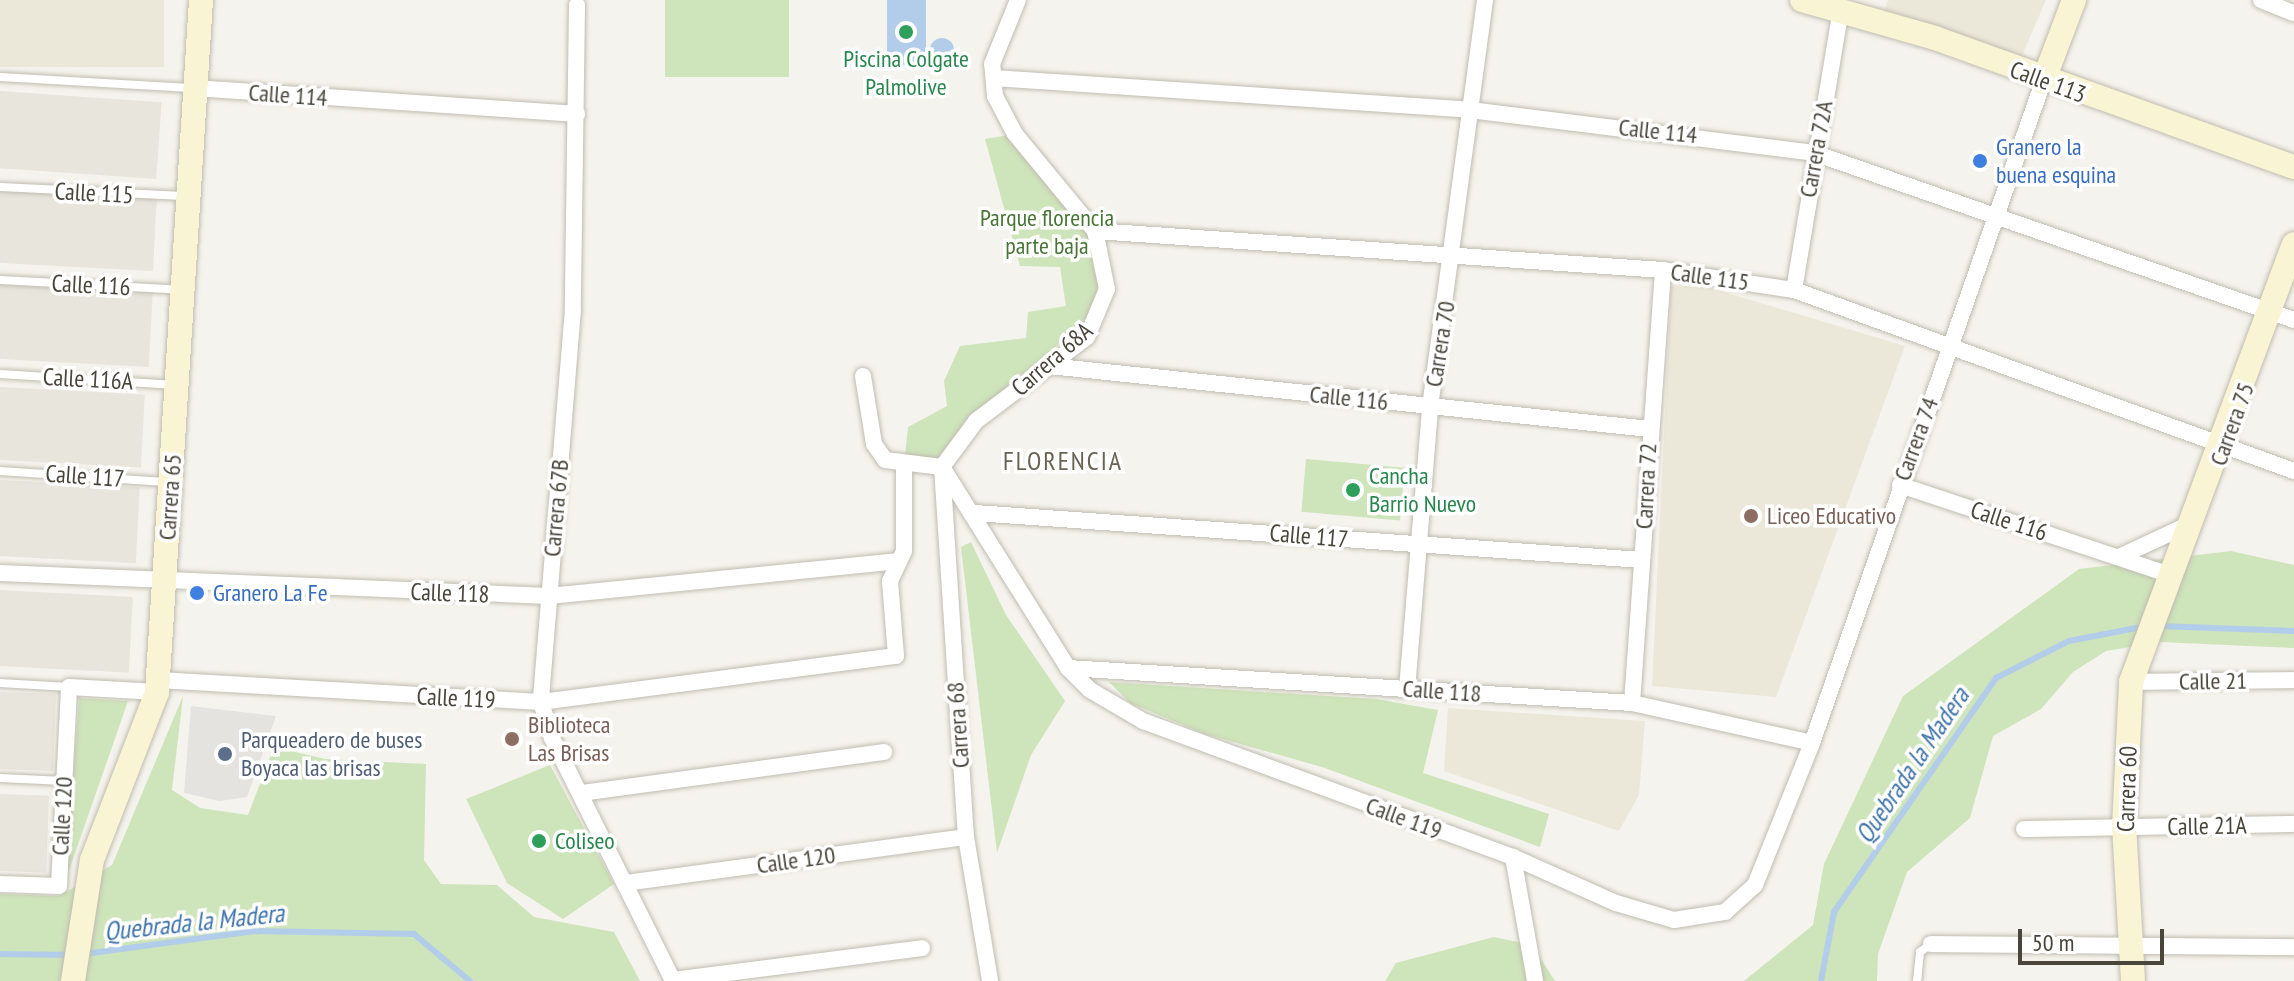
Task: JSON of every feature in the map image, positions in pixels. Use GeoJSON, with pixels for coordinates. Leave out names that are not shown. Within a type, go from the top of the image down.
{"type":"FeatureCollection","features":[{"type":"Feature","properties":{"kind":"main road","name":"Carrera 65"},"geometry":{"type":"LineString","coordinates":[[73,981],[92,860],[157,686],[201,0]]}},
{"type":"Feature","properties":{"kind":"main road","name":"Calle 113"},"geometry":{"type":"LineString","coordinates":[[1802,0],[1841,9],[2043,82],[2294,167]]}},
{"type":"Feature","properties":{"kind":"main road","name":"Carrera 74"},"geometry":{"type":"LineString","coordinates":[[2043,82],[2074,0]]}},
{"type":"Feature","properties":{"kind":"main road","name":"Carrera 75"},"geometry":{"type":"LineString","coordinates":[[2164,602],[2225,446],[2283,316],[2294,244]]}},
{"type":"Feature","properties":{"kind":"main road","name":"Carrera 60"},"geometry":{"type":"LineString","coordinates":[[2133,981],[2124,827],[2131,682],[2164,602]]}},
{"type":"Feature","properties":{"kind":"street"},"geometry":{"type":"LineString","coordinates":[[994,78],[992,64],[1018,0]]}},
{"type":"Feature","properties":{"kind":"street","name":"Carrera 70"},"geometry":{"type":"LineString","coordinates":[[1407,689],[1430,407],[1453,255],[1485,0]]}},
{"type":"Feature","properties":{"kind":"street"},"geometry":{"type":"LineString","coordinates":[[2261,0],[2294,13]]}},
{"type":"Feature","properties":{"kind":"street","name":"Carrera 67B"},"geometry":{"type":"LineString","coordinates":[[577,5],[573,309],[541,702],[581,793],[673,981]]}},
{"type":"Feature","properties":{"kind":"street","name":"Carrera 72A"},"geometry":{"type":"LineString","coordinates":[[1794,290],[1814,153],[1841,9]]}},
{"type":"Feature","properties":{"kind":"street","name":"Calle 114"},"geometry":{"type":"LineString","coordinates":[[994,78],[1470,110],[1814,153],[1994,220],[2283,316]]}},
{"type":"Feature","properties":{"kind":"street","name":"Carrera 68A"},"geometry":{"type":"LineString","coordinates":[[942,467],[976,421],[1049,366],[1099,318],[1107,289],[1095,231],[1015,134],[994,78]]}},
{"type":"Feature","properties":{"kind":"street","name":"Carrera 74"},"geometry":{"type":"LineString","coordinates":[[1725,912],[1755,885],[1812,743],[2043,82]]}},
{"type":"Feature","properties":{"kind":"street","name":"Calle 114"},"geometry":{"type":"LineString","coordinates":[[195,88],[577,114]]}},
{"type":"Feature","properties":{"kind":"street","name":"Calle 115"},"geometry":{"type":"LineString","coordinates":[[1095,231],[1663,270],[1794,290],[2294,471]]}},
{"type":"Feature","properties":{"kind":"street","name":"Carrera 72"},"geometry":{"type":"LineString","coordinates":[[1632,703],[1649,429],[1663,270]]}},
{"type":"Feature","properties":{"kind":"street","name":"Calle 116"},"geometry":{"type":"LineString","coordinates":[[1049,366],[1649,429]]}},
{"type":"Feature","properties":{"kind":"street"},"geometry":{"type":"LineString","coordinates":[[863,376],[874,444],[885,460],[904,466],[942,467],[975,513],[1068,668]]}},
{"type":"Feature","properties":{"kind":"street"},"geometry":{"type":"LineString","coordinates":[[899,561],[904,466]]}},
{"type":"Feature","properties":{"kind":"street","name":"Carrera 68"},"geometry":{"type":"LineString","coordinates":[[942,467],[966,837],[990,981]]}},
{"type":"Feature","properties":{"kind":"street","name":"Calle 116"},"geometry":{"type":"LineString","coordinates":[[1900,485],[2174,576]]}},
{"type":"Feature","properties":{"kind":"street","name":"Calle 117"},"geometry":{"type":"LineString","coordinates":[[975,513],[1642,560]]}},
{"type":"Feature","properties":{"kind":"street"},"geometry":{"type":"LineString","coordinates":[[2119,557],[2194,522]]}},
{"type":"Feature","properties":{"kind":"street","name":"Calle 118"},"geometry":{"type":"LineString","coordinates":[[0,573],[549,596],[899,561]]}},
{"type":"Feature","properties":{"kind":"street","name":"Calle 119"},"geometry":{"type":"LineString","coordinates":[[69,687],[157,686],[541,702],[896,656],[890,581],[899,561]]}},
{"type":"Feature","properties":{"kind":"street","name":"Calle 118"},"geometry":{"type":"LineString","coordinates":[[1068,668],[1632,703],[1812,743]]}},
{"type":"Feature","properties":{"kind":"street","name":"Calle 119"},"geometry":{"type":"LineString","coordinates":[[1068,668],[1090,690],[1143,721],[1513,857],[1674,920],[1725,912]]}},
{"type":"Feature","properties":{"kind":"street","name":"Calle 21"},"geometry":{"type":"LineString","coordinates":[[2131,682],[2294,680]]}},
{"type":"Feature","properties":{"kind":"street","name":"Calle 120"},"geometry":{"type":"LineString","coordinates":[[0,884],[59,886],[69,687]]}},
{"type":"Feature","properties":{"kind":"street"},"geometry":{"type":"LineString","coordinates":[[581,793],[884,752]]}},
{"type":"Feature","properties":{"kind":"street","name":"Calle 21A"},"geometry":{"type":"LineString","coordinates":[[2024,829],[2294,824]]}},
{"type":"Feature","properties":{"kind":"street","name":"Calle 120"},"geometry":{"type":"LineString","coordinates":[[625,883],[966,837]]}},
{"type":"Feature","properties":{"kind":"street"},"geometry":{"type":"LineString","coordinates":[[1513,857],[1535,981]]}},
{"type":"Feature","properties":{"kind":"street"},"geometry":{"type":"LineString","coordinates":[[1931,944],[2294,947]]}},
{"type":"Feature","properties":{"kind":"street"},"geometry":{"type":"LineString","coordinates":[[673,981],[922,948]]}},
{"type":"Feature","properties":{"kind":"lane","name":"Calle 114"},"geometry":{"type":"LineString","coordinates":[[0,77],[195,88]]}},
{"type":"Feature","properties":{"kind":"lane","name":"Calle 115"},"geometry":{"type":"LineString","coordinates":[[0,187],[189,196]]}},
{"type":"Feature","properties":{"kind":"lane","name":"Calle 116"},"geometry":{"type":"LineString","coordinates":[[0,280],[182,290]]}},
{"type":"Feature","properties":{"kind":"lane","name":"Calle 116A"},"geometry":{"type":"LineString","coordinates":[[0,374],[177,385]]}},
{"type":"Feature","properties":{"kind":"lane","name":"Calle 117"},"geometry":{"type":"LineString","coordinates":[[0,471],[171,482]]}},
{"type":"Feature","properties":{"kind":"lane","name":"Calle 119"},"geometry":{"type":"LineString","coordinates":[[0,683],[69,687]]}},
{"type":"Feature","properties":{"kind":"lane"},"geometry":{"type":"LineString","coordinates":[[0,778],[64,781]]}},
{"type":"Feature","properties":{"kind":"lane"},"geometry":{"type":"LineString","coordinates":[[1917,981],[1920,952],[1931,944]]}},
{"type":"Feature","properties":{"kind":"shaded area"},"geometry":{"type":"Polygon","coordinates":[[[0,0],[164,0],[164,67],[0,67],[0,0]]]}},
{"type":"Feature","properties":{"kind":"shaded area"},"geometry":{"type":"Polygon","coordinates":[[[1888,0],[2046,0],[2018,65],[1884,11],[1888,0]]]}},
{"type":"Feature","properties":{"kind":"shaded area"},"geometry":{"type":"Polygon","coordinates":[[[0,91],[162,102],[156,179],[0,168],[0,91]]]}},
{"type":"Feature","properties":{"kind":"shaded area"},"geometry":{"type":"Polygon","coordinates":[[[0,190],[157,198],[153,271],[0,263],[0,190]]]}},
{"type":"Feature","properties":{"kind":"shaded area"},"geometry":{"type":"Polygon","coordinates":[[[0,283],[153,291],[149,367],[0,359],[0,283]]]}},
{"type":"Feature","properties":{"kind":"shaded area","name":"Liceo Educativo"},"geometry":{"type":"Polygon","coordinates":[[[1671,285],[1711,288],[1905,346],[1776,697],[1652,686],[1671,285]]]}},
{"type":"Feature","properties":{"kind":"shaded area"},"geometry":{"type":"Polygon","coordinates":[[[0,387],[145,395],[141,467],[0,460],[0,387]]]}},
{"type":"Feature","properties":{"kind":"shaded area"},"geometry":{"type":"Polygon","coordinates":[[[0,480],[140,487],[136,563],[0,556],[0,480]]]}},
{"type":"Feature","properties":{"kind":"shaded area"},"geometry":{"type":"Polygon","coordinates":[[[0,590],[133,597],[129,673],[0,666],[0,590]]]}},
{"type":"Feature","properties":{"kind":"shaded area"},"geometry":{"type":"Polygon","coordinates":[[[0,692],[56,694],[53,771],[0,769],[0,692]]]}},
{"type":"Feature","properties":{"kind":"shaded area","name":"Parqueadero de buses Boyaca las brisas"},"geometry":{"type":"Polygon","coordinates":[[[191,706],[276,716],[247,797],[220,801],[184,793],[191,706]]]}},
{"type":"Feature","properties":{"kind":"shaded area"},"geometry":{"type":"Polygon","coordinates":[[[1448,708],[1645,721],[1639,795],[1619,831],[1444,771],[1448,708]]]}},
{"type":"Feature","properties":{"kind":"shaded area"},"geometry":{"type":"Polygon","coordinates":[[[0,794],[49,796],[46,873],[0,871],[0,794]]]}},
{"type":"Feature","properties":{"kind":"green space"},"geometry":{"type":"Polygon","coordinates":[[[665,0],[789,0],[789,77],[665,77],[665,0]]]}},
{"type":"Feature","properties":{"kind":"green space","name":"Parque florencia parte baja"},"geometry":{"type":"Polygon","coordinates":[[[1015,134],[1065,189],[1089,237],[1100,279],[1090,318],[978,411],[942,467],[904,466],[908,427],[947,406],[944,381],[960,346],[1026,338],[1028,312],[1066,306],[1060,267],[1020,266],[985,139],[1015,134]]]}},
{"type":"Feature","properties":{"kind":"green space","name":"Cancha Barrio Nuevo"},"geometry":{"type":"Polygon","coordinates":[[[1306,459],[1405,468],[1400,520],[1301,512],[1306,459]]]}},
{"type":"Feature","properties":{"kind":"green space"},"geometry":{"type":"Polygon","coordinates":[[[971,542],[1006,615],[1065,701],[1031,755],[997,853],[961,547],[971,542]]]}},
{"type":"Feature","properties":{"kind":"green space"},"geometry":{"type":"Polygon","coordinates":[[[2231,551],[2294,565],[2294,648],[2160,642],[2106,651],[2073,672],[2041,709],[1993,736],[1970,818],[1907,872],[1878,954],[1877,981],[1744,981],[1813,925],[1824,864],[1903,696],[2079,569],[2231,551]]]}},
{"type":"Feature","properties":{"kind":"green space"},"geometry":{"type":"Polygon","coordinates":[[[1109,682],[1376,699],[1438,710],[1423,773],[1549,814],[1540,847],[1322,767],[1205,734],[1130,703],[1109,682]]]}},
{"type":"Feature","properties":{"kind":"green space"},"geometry":{"type":"Polygon","coordinates":[[[183,696],[172,790],[200,808],[248,815],[274,747],[325,759],[426,764],[424,860],[441,884],[497,885],[534,917],[614,932],[640,981],[0,981],[0,894],[59,896],[112,865],[183,696]]]}},
{"type":"Feature","properties":{"kind":"green space"},"geometry":{"type":"Polygon","coordinates":[[[79,698],[128,701],[65,882],[79,698]]]}},
{"type":"Feature","properties":{"kind":"green space","name":"Coliseo"},"geometry":{"type":"Polygon","coordinates":[[[550,765],[614,884],[563,919],[507,883],[466,799],[550,765]]]}},
{"type":"Feature","properties":{"kind":"green space"},"geometry":{"type":"Polygon","coordinates":[[[1494,937],[1532,945],[1555,981],[1385,981],[1396,963],[1494,937]]]}},
{"type":"Feature","properties":{"kind":"water","name":"Piscina Colgate Palmolive"},"geometry":{"type":"Polygon","coordinates":[[[887,0],[926,0],[926,65],[887,65],[887,0]]]}},
{"type":"Feature","properties":{"kind":"water"},"geometry":{"type":"Polygon","coordinates":[[[937,38],[947,38],[954,45],[954,55],[947,62],[937,62],[930,55],[930,45],[937,38]]]}},
{"type":"Feature","properties":{"kind":"waterway","name":"Quebrada la Madera"},"geometry":{"type":"LineString","coordinates":[[1821,981],[1834,912],[1996,678],[2069,641],[2147,626]]}},
{"type":"Feature","properties":{"kind":"waterway","name":"Quebrada la Madera"},"geometry":{"type":"LineString","coordinates":[[2158,626],[2294,631]]}},
{"type":"Feature","properties":{"kind":"waterway","name":"Quebrada la Madera"},"geometry":{"type":"LineString","coordinates":[[84,954],[254,931],[414,934],[470,981]]}},
{"type":"Feature","properties":{"kind":"waterway","name":"Quebrada la Madera"},"geometry":{"type":"LineString","coordinates":[[0,954],[73,955]]}},
{"type":"Feature","properties":{"kind":"place","name":"Piscina Colgate Palmolive"},"geometry":{"type":"Point","coordinates":[906,32]}},
{"type":"Feature","properties":{"kind":"place","name":"Granero la buena esquina"},"geometry":{"type":"Point","coordinates":[1980,161]}},
{"type":"Feature","properties":{"kind":"place","name":"Cancha Barrio Nuevo"},"geometry":{"type":"Point","coordinates":[1353,490]}},
{"type":"Feature","properties":{"kind":"place","name":"Liceo Educativo"},"geometry":{"type":"Point","coordinates":[1751,516]}},
{"type":"Feature","properties":{"kind":"place","name":"Granero La Fe"},"geometry":{"type":"Point","coordinates":[197,593]}},
{"type":"Feature","properties":{"kind":"place","name":"Biblioteca Las Brisas"},"geometry":{"type":"Point","coordinates":[512,739]}},
{"type":"Feature","properties":{"kind":"place","name":"Parqueadero de buses Boyaca las brisas"},"geometry":{"type":"Point","coordinates":[225,754]}},
{"type":"Feature","properties":{"kind":"place","name":"Coliseo"},"geometry":{"type":"Point","coordinates":[539,841]}},
{"type":"Feature","properties":{"kind":"district","name":"FLORENCIA"},"geometry":{"type":"Point","coordinates":[1063,461]}}]}
